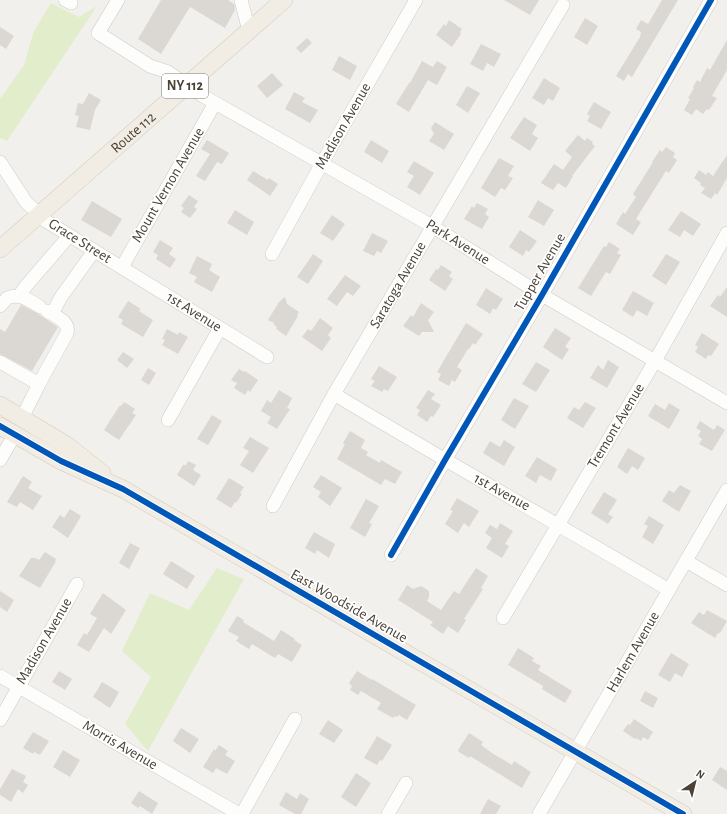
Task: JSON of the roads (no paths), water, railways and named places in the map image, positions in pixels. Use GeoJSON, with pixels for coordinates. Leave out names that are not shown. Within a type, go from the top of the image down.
{"type":"FeatureCollection","features":[{"type":"Feature","properties":{"kind":"main road","name":"Route 112"},"geometry":{"type":"LineString","coordinates":[[0,249],[249,31],[276,3]]}},
{"type":"Feature","properties":{"kind":"main road","name":"East Woodside Avenue"},"geometry":{"type":"LineString","coordinates":[[0,405],[68,446],[122,489]]}},
{"type":"Feature","properties":{"kind":"main road","name":"East Woodside Avenue"},"geometry":{"type":"LineString","coordinates":[[0,426],[61,461],[122,489],[683,814]]}},
{"type":"Feature","properties":{"kind":"street","name":"Park Avenue"},"geometry":{"type":"LineString","coordinates":[[118,0],[98,34],[150,66],[168,72],[215,103],[432,226],[542,295],[727,403]]}},
{"type":"Feature","properties":{"kind":"street"},"geometry":{"type":"LineString","coordinates":[[241,0],[249,31]]}},
{"type":"Feature","properties":{"kind":"street","name":"Madison Avenue"},"geometry":{"type":"LineString","coordinates":[[272,254],[322,163],[416,0]]}},
{"type":"Feature","properties":{"kind":"street","name":"Tupper Avenue"},"geometry":{"type":"LineString","coordinates":[[390,555],[542,295],[711,0]]}},
{"type":"Feature","properties":{"kind":"street","name":"Saratoga Avenue"},"geometry":{"type":"LineString","coordinates":[[273,506],[334,394],[563,5]]}},
{"type":"Feature","properties":{"kind":"street","name":"Mount Vernon Avenue"},"geometry":{"type":"LineString","coordinates":[[122,267],[215,103]]}},
{"type":"Feature","properties":{"kind":"street","name":"Grace Street"},"geometry":{"type":"LineString","coordinates":[[1,167],[26,202],[46,221],[122,267]]}},
{"type":"Feature","properties":{"kind":"street","name":"Tremont Avenue"},"geometry":{"type":"LineString","coordinates":[[503,618],[655,361],[727,233]]}},
{"type":"Feature","properties":{"kind":"street"},"geometry":{"type":"LineString","coordinates":[[19,296],[69,236]]}},
{"type":"Feature","properties":{"kind":"street"},"geometry":{"type":"LineString","coordinates":[[46,311],[61,297],[94,251]]}},
{"type":"Feature","properties":{"kind":"street","name":"1st Avenue"},"geometry":{"type":"LineString","coordinates":[[122,267],[266,357]]}},
{"type":"Feature","properties":{"kind":"street"},"geometry":{"type":"LineString","coordinates":[[0,306],[7,298],[19,296],[24,297],[67,323],[69,329],[22,418]]}},
{"type":"Feature","properties":{"kind":"street"},"geometry":{"type":"LineString","coordinates":[[168,420],[220,328]]}},
{"type":"Feature","properties":{"kind":"street"},"geometry":{"type":"LineString","coordinates":[[0,362],[39,384]]}},
{"type":"Feature","properties":{"kind":"street","name":"1st Avenue"},"geometry":{"type":"LineString","coordinates":[[334,394],[669,590]]}},
{"type":"Feature","properties":{"kind":"street"},"geometry":{"type":"LineString","coordinates":[[0,460],[15,434]]}},
{"type":"Feature","properties":{"kind":"street","name":"Harlem Avenue"},"geometry":{"type":"LineString","coordinates":[[539,814],[727,490]]}},
{"type":"Feature","properties":{"kind":"street"},"geometry":{"type":"LineString","coordinates":[[686,561],[727,585]]}},
{"type":"Feature","properties":{"kind":"street","name":"Madison Avenue"},"geometry":{"type":"LineString","coordinates":[[0,720],[77,584]]}},
{"type":"Feature","properties":{"kind":"street","name":"Morris Avenue"},"geometry":{"type":"LineString","coordinates":[[0,676],[240,814]]}},
{"type":"Feature","properties":{"kind":"street"},"geometry":{"type":"LineString","coordinates":[[240,814],[295,720]]}},
{"type":"Feature","properties":{"kind":"street"},"geometry":{"type":"LineString","coordinates":[[388,814],[406,783]]}}]}
